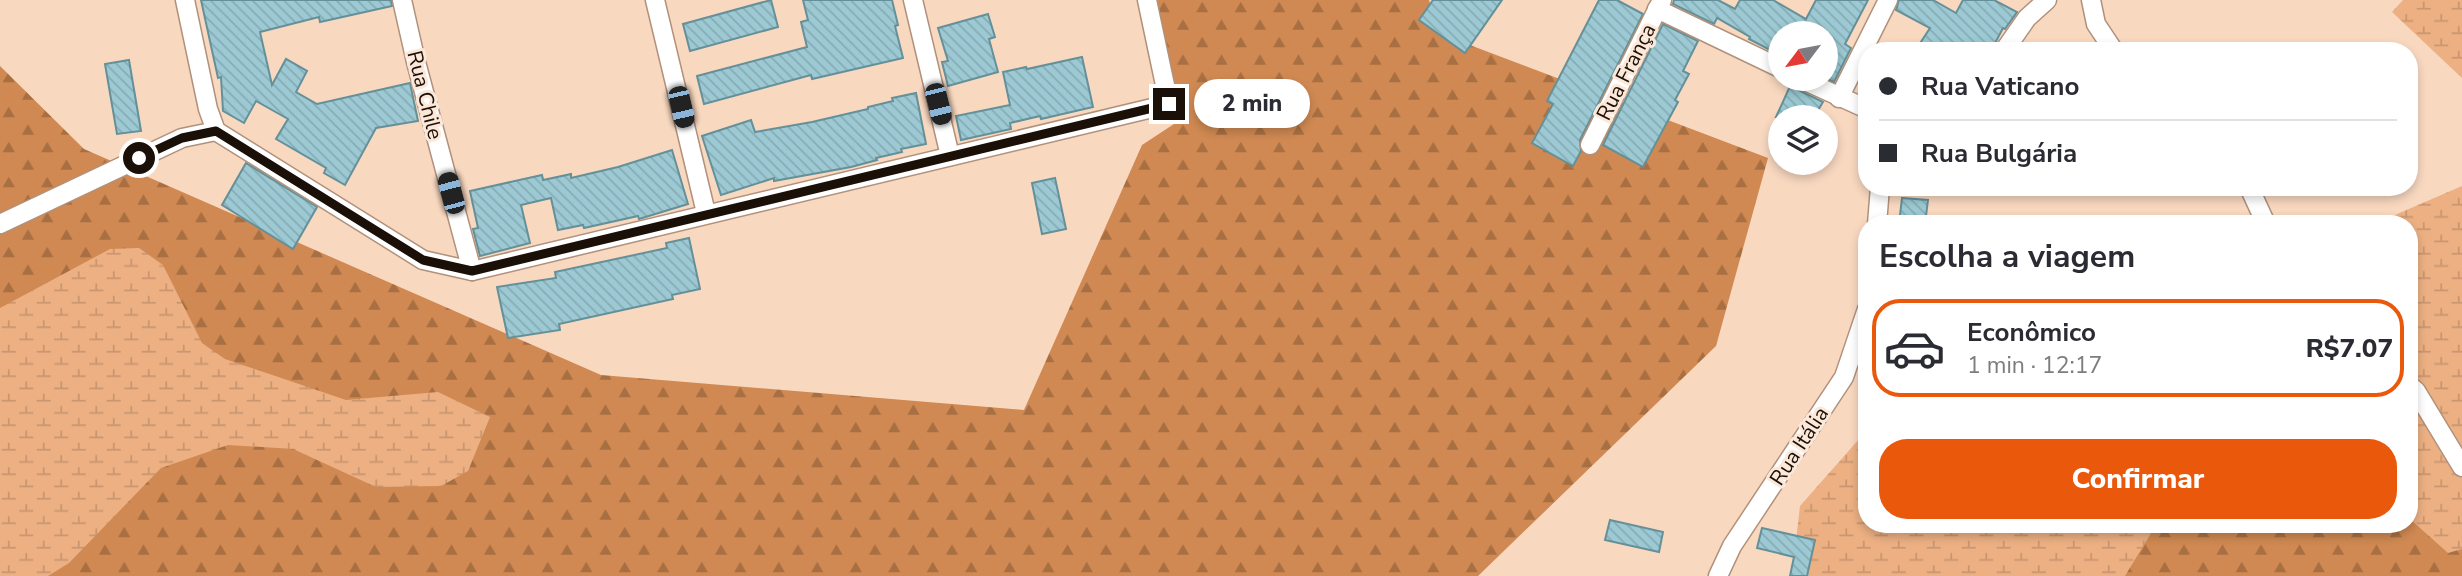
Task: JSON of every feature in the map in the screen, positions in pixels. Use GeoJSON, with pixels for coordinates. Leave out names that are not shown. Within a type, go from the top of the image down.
{"type":"FeatureCollection","features":[{"type":"Feature","properties":{"kind":"street"},"geometry":{"type":"LineString","coordinates":[[186,0],[208,109],[216,131],[423,260],[472,271],[1169,104],[1147,0]]}},
{"type":"Feature","properties":{"kind":"street","name":"Rua Chile"},"geometry":{"type":"LineString","coordinates":[[402,0],[472,271]]}},
{"type":"Feature","properties":{"kind":"street"},"geometry":{"type":"LineString","coordinates":[[655,0],[706,213]]}},
{"type":"Feature","properties":{"kind":"street"},"geometry":{"type":"LineString","coordinates":[[913,0],[950,156]]}},
{"type":"Feature","properties":{"kind":"street"},"geometry":{"type":"LineString","coordinates":[[1867,42],[1888,0]]}},
{"type":"Feature","properties":{"kind":"street"},"geometry":{"type":"LineString","coordinates":[[2010,42],[2027,18],[2047,0]]}},
{"type":"Feature","properties":{"kind":"street"},"geometry":{"type":"LineString","coordinates":[[2091,0],[2096,24],[2107,42]]}},
{"type":"Feature","properties":{"kind":"street"},"geometry":{"type":"LineString","coordinates":[[1660,5],[1768,62]]}},
{"type":"Feature","properties":{"kind":"street","name":"Rua França"},"geometry":{"type":"LineString","coordinates":[[1590,145],[1660,5]]}},
{"type":"Feature","properties":{"kind":"street"},"geometry":{"type":"LineString","coordinates":[[1839,98],[1858,60]]}},
{"type":"Feature","properties":{"kind":"street"},"geometry":{"type":"LineString","coordinates":[[1825,91],[1858,105]]}},
{"type":"Feature","properties":{"kind":"street"},"geometry":{"type":"LineString","coordinates":[[0,224],[182,138],[216,131]]}},
{"type":"Feature","properties":{"kind":"street"},"geometry":{"type":"LineString","coordinates":[[1878,215],[1879,196]]}},
{"type":"Feature","properties":{"kind":"street"},"geometry":{"type":"LineString","coordinates":[[2253,196],[2262,215]]}},
{"type":"Feature","properties":{"kind":"street","name":"Rua Itália"},"geometry":{"type":"LineString","coordinates":[[1718,576],[1732,546],[1844,377],[1858,336]]}},
{"type":"Feature","properties":{"kind":"street"},"geometry":{"type":"LineString","coordinates":[[2418,394],[2462,467]]}},
{"type":"Feature","properties":{"kind":"green space"},"geometry":{"type":"Polygon","coordinates":[[[1155,0],[1429,0],[1438,33],[1768,158],[1716,346],[1478,576],[0,576],[0,66],[84,149],[601,375],[1024,410],[1142,145],[1174,124],[1173,92],[1155,0]]]}},
{"type":"Feature","properties":{"kind":"green space"},"geometry":{"type":"Polygon","coordinates":[[[2403,0],[2462,0],[2462,78],[2392,12],[2403,0]]]}},
{"type":"Feature","properties":{"kind":"green space"},"geometry":{"type":"Polygon","coordinates":[[[2462,186],[2462,549],[2448,553],[2418,526],[2418,215],[2395,215],[2462,186]]]}},
{"type":"Feature","properties":{"kind":"green space"},"geometry":{"type":"Polygon","coordinates":[[[139,248],[163,265],[202,343],[225,359],[346,400],[438,392],[490,417],[468,471],[441,486],[376,487],[293,449],[228,445],[161,468],[69,563],[48,576],[0,576],[0,308],[110,249],[139,248]]]}},
{"type":"Feature","properties":{"kind":"green space"},"geometry":{"type":"Polygon","coordinates":[[[1858,440],[1858,533],[2151,533],[2125,576],[1806,576],[1793,567],[1800,506],[1858,440]]]}},
{"type":"Feature","properties":{"kind":"green space"},"geometry":{"type":"Polygon","coordinates":[[[2418,454],[2462,462],[2462,576],[2020,576],[2078,533],[2418,533],[2418,454]]]}},
{"type":"Feature","properties":{"kind":"building"},"geometry":{"type":"Polygon","coordinates":[[[201,0],[391,0],[392,6],[320,22],[319,17],[260,32],[272,85],[286,59],[307,71],[296,92],[317,104],[410,83],[418,121],[376,128],[345,185],[324,173],[326,168],[276,139],[288,119],[256,101],[244,123],[223,111],[221,77],[218,78],[201,0]]]}},
{"type":"Feature","properties":{"kind":"building"},"geometry":{"type":"Polygon","coordinates":[[[771,0],[778,27],[690,51],[683,24],[771,0]]]}},
{"type":"Feature","properties":{"kind":"building"},"geometry":{"type":"Polygon","coordinates":[[[803,0],[892,0],[903,58],[812,79],[811,75],[704,104],[697,76],[807,47],[801,22],[808,20],[803,0]]]}},
{"type":"Feature","properties":{"kind":"building"},"geometry":{"type":"Polygon","coordinates":[[[1433,0],[1502,0],[1465,53],[1419,20],[1433,0]]]}},
{"type":"Feature","properties":{"kind":"building"},"geometry":{"type":"Polygon","coordinates":[[[1599,0],[1617,0],[1643,14],[1580,140],[1581,151],[1573,166],[1532,143],[1553,104],[1547,101],[1599,0]]]}},
{"type":"Feature","properties":{"kind":"building"},"geometry":{"type":"Polygon","coordinates":[[[1674,0],[1718,0],[1735,9],[1740,0],[1773,0],[1806,19],[1816,0],[1868,0],[1845,44],[1851,48],[1838,74],[1838,21],[1768,21],[1768,49],[1717,18],[1714,24],[1673,4],[1674,0]]]}},
{"type":"Feature","properties":{"kind":"building"},"geometry":{"type":"Polygon","coordinates":[[[1899,0],[1933,0],[1956,13],[1963,0],[1994,0],[2017,12],[2005,29],[2003,28],[1996,42],[1921,42],[1930,28],[1896,10],[1899,0]]]}},
{"type":"Feature","properties":{"kind":"building"},"geometry":{"type":"Polygon","coordinates":[[[988,14],[995,37],[989,39],[998,72],[948,86],[942,62],[948,61],[938,28],[988,14]]]}},
{"type":"Feature","properties":{"kind":"building"},"geometry":{"type":"Polygon","coordinates":[[[1663,24],[1698,41],[1683,71],[1689,74],[1675,100],[1678,102],[1643,167],[1603,145],[1663,24]]]}},
{"type":"Feature","properties":{"kind":"building"},"geometry":{"type":"Polygon","coordinates":[[[1082,57],[1093,107],[1010,123],[1011,129],[961,140],[956,116],[1010,105],[1003,72],[1082,57]]]}},
{"type":"Feature","properties":{"kind":"building"},"geometry":{"type":"Polygon","coordinates":[[[129,60],[141,131],[117,134],[105,64],[129,60]]]}},
{"type":"Feature","properties":{"kind":"building"},"geometry":{"type":"Polygon","coordinates":[[[1788,91],[1800,91],[1823,102],[1821,105],[1781,105],[1788,91]]]}},
{"type":"Feature","properties":{"kind":"building"},"geometry":{"type":"Polygon","coordinates":[[[916,93],[926,144],[901,149],[902,152],[851,167],[774,181],[774,178],[721,195],[702,136],[751,120],[755,132],[812,122],[868,109],[893,101],[892,98],[916,93]]]}},
{"type":"Feature","properties":{"kind":"building"},"geometry":{"type":"Polygon","coordinates":[[[672,150],[688,204],[639,219],[638,216],[584,228],[583,225],[558,230],[551,198],[521,205],[530,243],[480,256],[473,229],[478,228],[470,191],[542,175],[543,180],[571,174],[571,178],[672,150]]]}},
{"type":"Feature","properties":{"kind":"building"},"geometry":{"type":"Polygon","coordinates":[[[246,163],[317,207],[293,249],[222,205],[246,163]]]}},
{"type":"Feature","properties":{"kind":"building"},"geometry":{"type":"Polygon","coordinates":[[[1055,178],[1066,229],[1042,234],[1032,183],[1055,178]]]}},
{"type":"Feature","properties":{"kind":"building"},"geometry":{"type":"Polygon","coordinates":[[[1902,198],[1928,200],[1926,215],[1900,215],[1902,198]]]}},
{"type":"Feature","properties":{"kind":"building"},"geometry":{"type":"Polygon","coordinates":[[[689,238],[700,289],[672,295],[673,299],[559,324],[560,330],[508,338],[497,287],[556,278],[555,272],[667,248],[666,243],[689,238]]]}},
{"type":"Feature","properties":{"kind":"building"},"geometry":{"type":"Polygon","coordinates":[[[1610,520],[1663,532],[1659,552],[1605,540],[1610,520]]]}},
{"type":"Feature","properties":{"kind":"building"},"geometry":{"type":"Polygon","coordinates":[[[1762,528],[1815,540],[1807,576],[1790,576],[1794,557],[1757,548],[1762,528]]]}},
{"type":"Feature","properties":{"kind":"route"},"geometry":{"type":"LineString","coordinates":[[139,158],[182,138],[216,131],[423,260],[472,271],[1169,104]]}}]}
